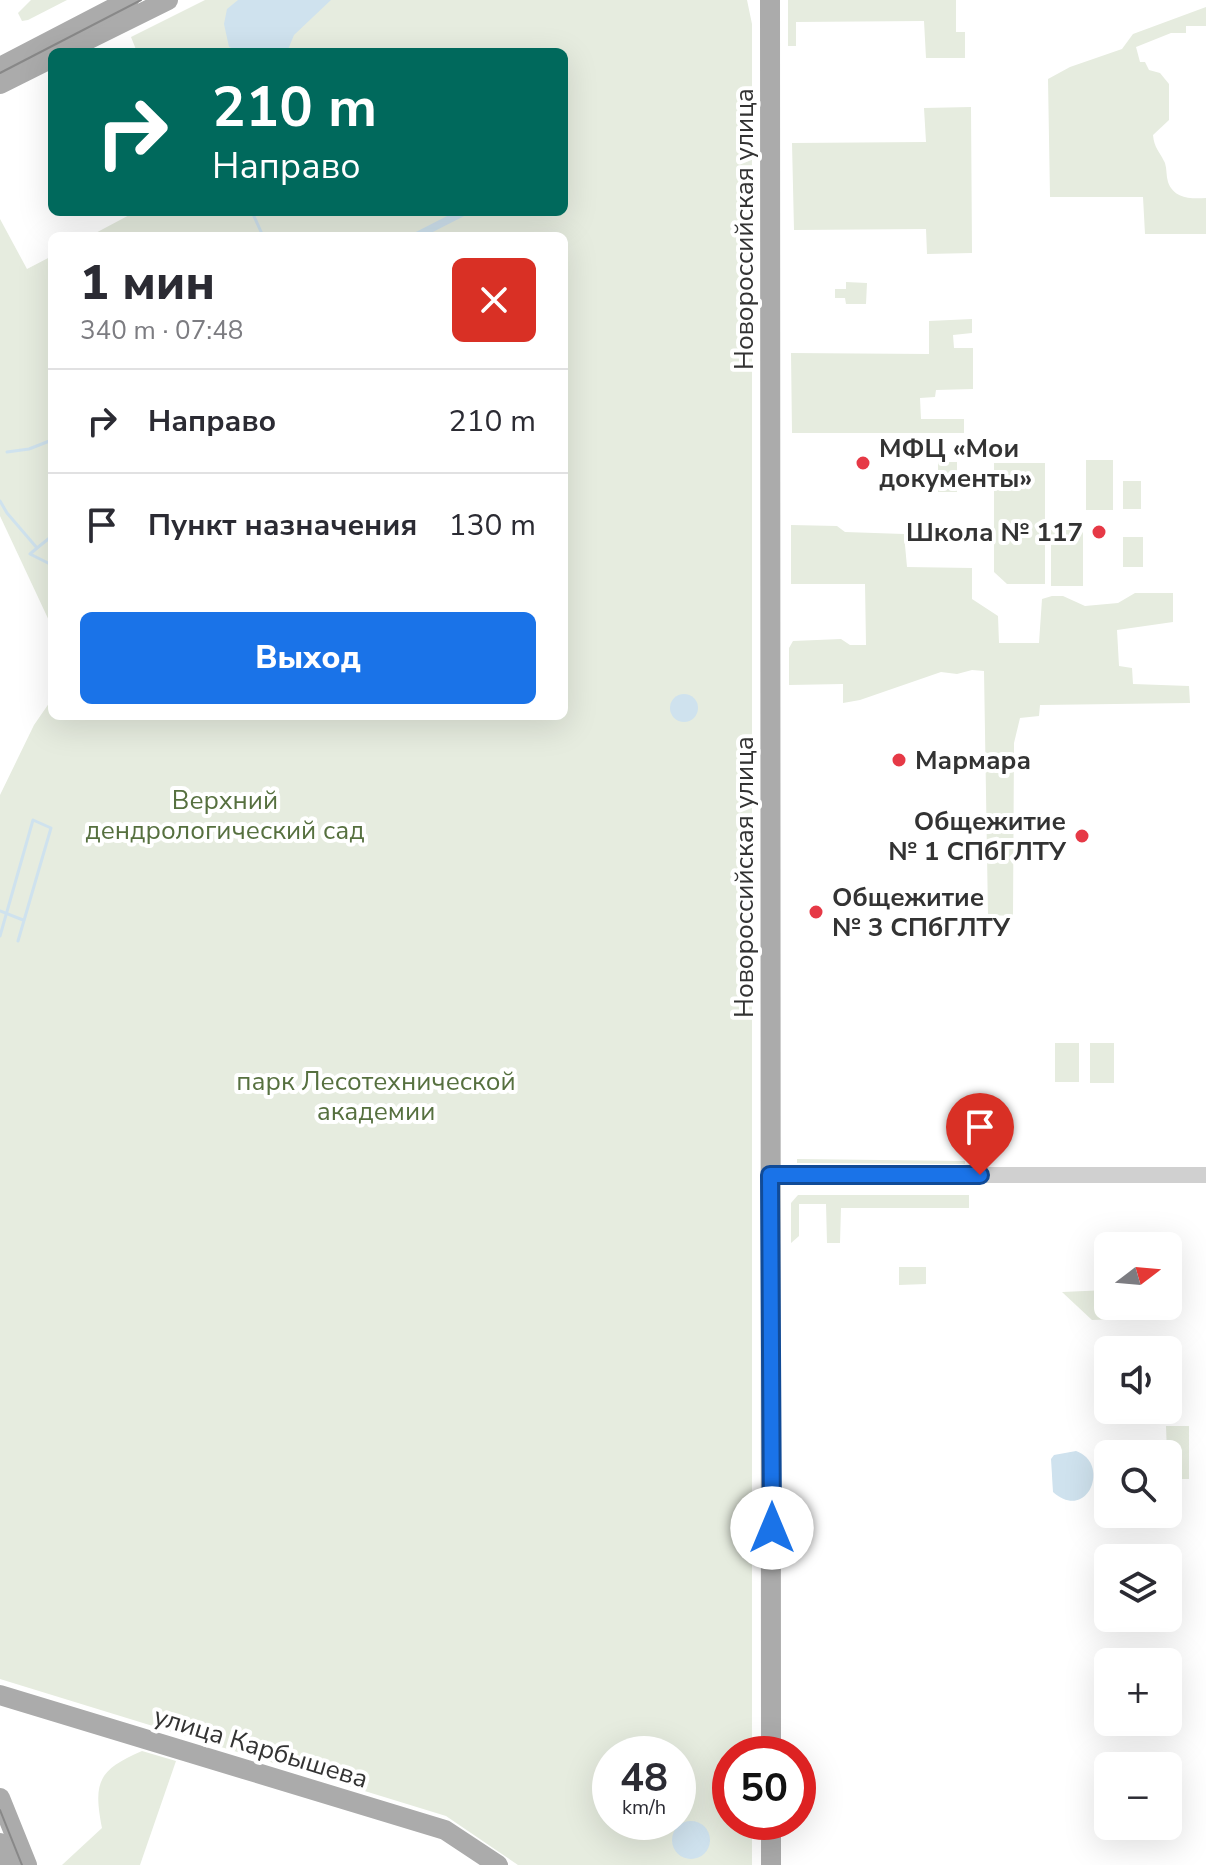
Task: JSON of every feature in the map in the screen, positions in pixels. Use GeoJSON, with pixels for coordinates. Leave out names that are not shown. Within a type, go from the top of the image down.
{"type":"FeatureCollection","features":[{"type":"Feature","properties":{"kind":"main road"},"geometry":{"type":"LineString","coordinates":[[0,67],[129,0]]}},
{"type":"Feature","properties":{"kind":"main road"},"geometry":{"type":"LineString","coordinates":[[71,48],[168,0]]}},
{"type":"Feature","properties":{"kind":"main road"},"geometry":{"type":"LineString","coordinates":[[757,0],[770,24]]}},
{"type":"Feature","properties":{"kind":"main road","name":"Новороссийская улица"},"geometry":{"type":"LineString","coordinates":[[770,0],[771,1736]]}},
{"type":"Feature","properties":{"kind":"main road"},"geometry":{"type":"LineString","coordinates":[[0,84],[48,60]]}},
{"type":"Feature","properties":{"kind":"main road","name":"улица Карбышева"},"geometry":{"type":"LineString","coordinates":[[0,1695],[445,1830],[498,1865]]}},
{"type":"Feature","properties":{"kind":"main road"},"geometry":{"type":"LineString","coordinates":[[0,1798],[27,1865]]}},
{"type":"Feature","properties":{"kind":"main road"},"geometry":{"type":"LineString","coordinates":[[771,1840],[771,1865]]}},
{"type":"Feature","properties":{"kind":"main road"},"geometry":{"type":"LineString","coordinates":[[0,1843],[9,1865]]}},
{"type":"Feature","properties":{"kind":"street"},"geometry":{"type":"LineString","coordinates":[[770,1175],[1206,1175]]}},
{"type":"Feature","properties":{"kind":"green space"},"geometry":{"type":"Polygon","coordinates":[[[31,0],[67,0],[22,21],[18,13],[31,0]]]}},
{"type":"Feature","properties":{"kind":"green space","name":"парк Лесотехнической академии"},"geometry":{"type":"Polygon","coordinates":[[[205,0],[747,0],[752,24],[752,1736],[712,1736],[712,1840],[752,1840],[752,1865],[518,1865],[446,1816],[0,1679],[0,795],[34,725],[48,705],[48,720],[568,720],[568,232],[98,232],[128,216],[568,216],[568,48],[135,48],[131,37],[205,0]]]}},
{"type":"Feature","properties":{"kind":"green space"},"geometry":{"type":"Polygon","coordinates":[[[788,0],[956,0],[956,32],[965,32],[965,58],[926,58],[924,21],[796,22],[796,46],[788,46],[788,0]]]}},
{"type":"Feature","properties":{"kind":"green space"},"geometry":{"type":"Polygon","coordinates":[[[1206,7],[1206,26],[1186,26],[1186,33],[1171,33],[1136,47],[1140,62],[1145,62],[1149,70],[1160,73],[1169,84],[1169,120],[1153,135],[1174,192],[1189,198],[1206,198],[1206,234],[1145,234],[1143,197],[1050,197],[1048,79],[1070,67],[1122,49],[1133,34],[1206,7]]]}},
{"type":"Feature","properties":{"kind":"green space"},"geometry":{"type":"Polygon","coordinates":[[[971,107],[972,253],[927,254],[926,229],[794,230],[792,143],[926,142],[924,108],[971,107]]]}},
{"type":"Feature","properties":{"kind":"green space"},"geometry":{"type":"Polygon","coordinates":[[[0,219],[27,269],[48,258],[48,618],[0,516],[0,219]]]}},
{"type":"Feature","properties":{"kind":"green space"},"geometry":{"type":"Polygon","coordinates":[[[846,282],[867,283],[866,304],[846,304],[845,298],[835,298],[835,289],[846,289],[846,282]]]}},
{"type":"Feature","properties":{"kind":"green space"},"geometry":{"type":"Polygon","coordinates":[[[972,319],[972,333],[953,335],[954,348],[973,348],[973,389],[936,390],[935,397],[920,398],[921,419],[964,419],[964,433],[792,433],[791,353],[929,354],[929,321],[972,319]]]}},
{"type":"Feature","properties":{"kind":"green space"},"geometry":{"type":"Polygon","coordinates":[[[1086,460],[1113,460],[1113,510],[1086,510],[1086,460]]]}},
{"type":"Feature","properties":{"kind":"green space"},"geometry":{"type":"Polygon","coordinates":[[[938,462],[957,462],[957,492],[938,492],[938,462]]]}},
{"type":"Feature","properties":{"kind":"green space"},"geometry":{"type":"Polygon","coordinates":[[[994,463],[1045,463],[1045,584],[1007,584],[994,572],[994,463]]]}},
{"type":"Feature","properties":{"kind":"green space"},"geometry":{"type":"Polygon","coordinates":[[[1123,481],[1141,481],[1141,509],[1123,509],[1123,481]]]}},
{"type":"Feature","properties":{"kind":"green space"},"geometry":{"type":"Polygon","coordinates":[[[791,525],[837,526],[845,532],[904,534],[907,567],[972,568],[972,599],[998,616],[999,643],[1039,643],[1042,599],[1052,596],[1063,596],[1085,606],[1118,603],[1135,593],[1173,593],[1173,622],[1117,630],[1119,666],[1132,668],[1133,684],[1189,686],[1190,703],[1040,705],[1039,716],[1020,718],[1014,743],[1013,916],[988,915],[984,671],[941,672],[843,703],[843,684],[789,685],[789,648],[793,641],[841,639],[850,645],[866,645],[865,584],[791,584],[791,525]]]}},
{"type":"Feature","properties":{"kind":"green space"},"geometry":{"type":"Polygon","coordinates":[[[1051,530],[1083,530],[1083,586],[1051,586],[1051,530]]]}},
{"type":"Feature","properties":{"kind":"green space"},"geometry":{"type":"Polygon","coordinates":[[[1123,537],[1143,537],[1143,567],[1123,567],[1123,537]]]}},
{"type":"Feature","properties":{"kind":"green space"},"geometry":{"type":"Polygon","coordinates":[[[1055,1043],[1079,1043],[1079,1082],[1055,1082],[1055,1043]]]}},
{"type":"Feature","properties":{"kind":"green space"},"geometry":{"type":"Polygon","coordinates":[[[1090,1043],[1114,1043],[1114,1083],[1090,1083],[1090,1043]]]}},
{"type":"Feature","properties":{"kind":"green space"},"geometry":{"type":"Polygon","coordinates":[[[797,1159],[965,1161],[965,1164],[797,1163],[797,1159]]]}},
{"type":"Feature","properties":{"kind":"green space"},"geometry":{"type":"Polygon","coordinates":[[[798,1195],[969,1195],[969,1208],[841,1208],[840,1243],[827,1243],[826,1204],[799,1204],[799,1236],[791,1243],[791,1203],[798,1195]]]}},
{"type":"Feature","properties":{"kind":"green space"},"geometry":{"type":"Polygon","coordinates":[[[899,1267],[926,1267],[926,1284],[899,1285],[899,1267]]]}},
{"type":"Feature","properties":{"kind":"green space"},"geometry":{"type":"Polygon","coordinates":[[[1094,1291],[1094,1320],[1092,1320],[1062,1292],[1094,1291]]]}},
{"type":"Feature","properties":{"kind":"green space"},"geometry":{"type":"Polygon","coordinates":[[[1166,1426],[1189,1426],[1189,1479],[1182,1479],[1182,1440],[1167,1440],[1166,1426]]]}},
{"type":"Feature","properties":{"kind":"green space"},"geometry":{"type":"Polygon","coordinates":[[[142,1751],[176,1761],[140,1865],[62,1865],[102,1828],[98,1799],[102,1779],[116,1765],[142,1751]]]}},
{"type":"Feature","properties":{"kind":"water"},"geometry":{"type":"Polygon","coordinates":[[[238,0],[331,0],[294,35],[289,48],[229,47],[224,24],[227,9],[238,0]]]}},
{"type":"Feature","properties":{"kind":"water"},"geometry":{"type":"Polygon","coordinates":[[[447,216],[464,216],[433,232],[416,232],[447,216]]]}},
{"type":"Feature","properties":{"kind":"water"},"geometry":{"type":"Polygon","coordinates":[[[684,694],[694,698],[698,708],[694,718],[684,722],[674,718],[670,708],[674,698],[684,694]]]}},
{"type":"Feature","properties":{"kind":"water"},"geometry":{"type":"Polygon","coordinates":[[[1076,1451],[1086,1457],[1092,1467],[1091,1488],[1085,1496],[1065,1500],[1053,1492],[1051,1459],[1054,1455],[1076,1451]]]}},
{"type":"Feature","properties":{"kind":"water"},"geometry":{"type":"Polygon","coordinates":[[[696,1822],[708,1833],[708,1847],[698,1857],[684,1857],[674,1847],[672,1840],[696,1840],[696,1822]]]}},
{"type":"Feature","properties":{"kind":"waterway"},"geometry":{"type":"LineString","coordinates":[[254,216],[261,232]]}},
{"type":"Feature","properties":{"kind":"waterway"},"geometry":{"type":"LineString","coordinates":[[7,452],[29,449],[48,442]]}},
{"type":"Feature","properties":{"kind":"waterway"},"geometry":{"type":"LineString","coordinates":[[0,501],[37,548],[30,554],[48,563]]}},
{"type":"Feature","properties":{"kind":"waterway"},"geometry":{"type":"LineString","coordinates":[[37,548],[48,539]]}},
{"type":"Feature","properties":{"kind":"waterway"},"geometry":{"type":"LineString","coordinates":[[0,936],[33,820],[51,828],[18,941]]}},
{"type":"Feature","properties":{"kind":"waterway"},"geometry":{"type":"LineString","coordinates":[[0,911],[23,920]]}},
{"type":"Feature","properties":{"kind":"tram line"},"geometry":{"type":"LineString","coordinates":[[48,48],[141,0]]}},
{"type":"Feature","properties":{"kind":"tram line"},"geometry":{"type":"LineString","coordinates":[[0,73],[48,48]]}},
{"type":"Feature","properties":{"kind":"tram line"},"geometry":{"type":"LineString","coordinates":[[0,1810],[22,1865]]}},
{"type":"Feature","properties":{"kind":"place","name":"МФЦ «Мои документы»"},"geometry":{"type":"Point","coordinates":[863,463]}},
{"type":"Feature","properties":{"kind":"place","name":"Школа № 117"},"geometry":{"type":"Point","coordinates":[1099,532]}},
{"type":"Feature","properties":{"kind":"place","name":"Мармара"},"geometry":{"type":"Point","coordinates":[899,760]}},
{"type":"Feature","properties":{"kind":"place","name":"Общежитие № 1 СПбГЛТУ"},"geometry":{"type":"Point","coordinates":[1082,836]}},
{"type":"Feature","properties":{"kind":"place","name":"Общежитие № 3 СПбГЛТУ"},"geometry":{"type":"Point","coordinates":[816,912]}},
{"type":"Feature","properties":{"kind":"route"},"geometry":{"type":"LineString","coordinates":[[772,1528],[770,1175],[980,1175]]}},
{"type":"Feature","properties":{"kind":"park label","name":"Верхний дендрологический сад"},"geometry":{"type":"Point","coordinates":[225,815]}}]}
